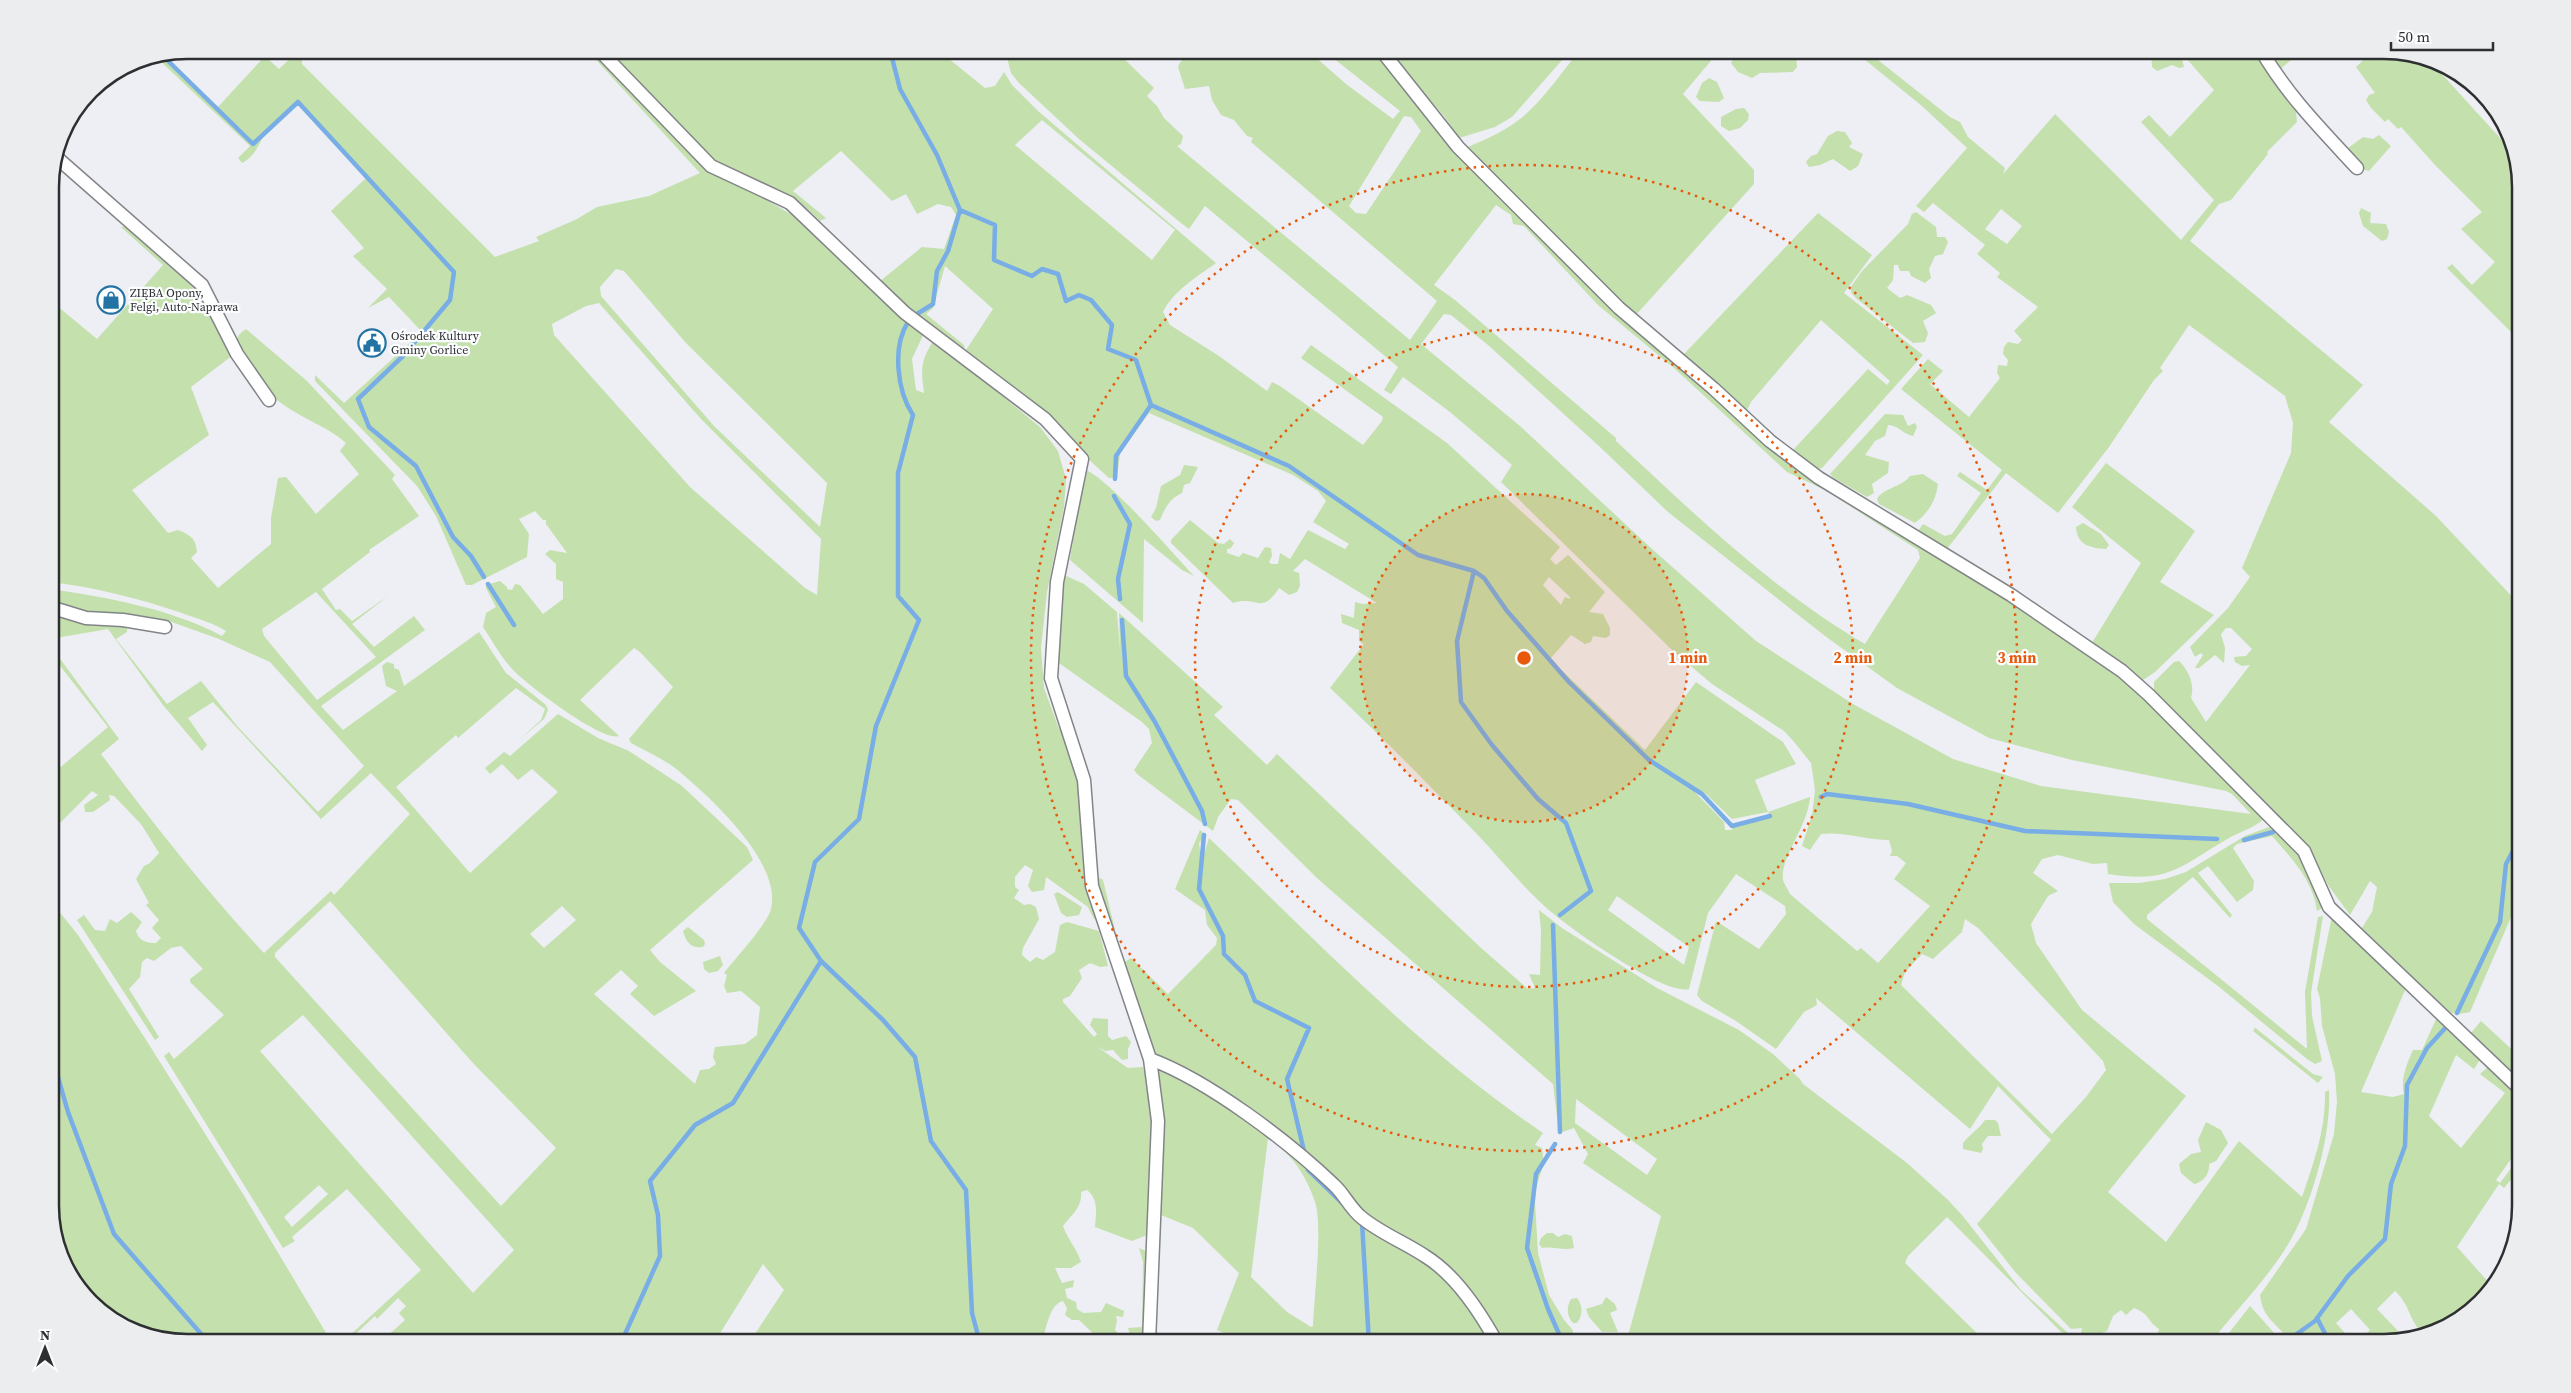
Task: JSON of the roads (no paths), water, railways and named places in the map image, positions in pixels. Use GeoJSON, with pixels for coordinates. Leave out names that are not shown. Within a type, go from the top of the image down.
{"type":"FeatureCollection","features":[{"type":"Feature","properties":{"kind":"street"},"geometry":{"type":"LineString","coordinates":[[609,59],[711,166],[790,203],[905,313],[1045,419],[1082,459],[1057,582],[1051,678],[1084,780],[1092,886],[1150,1059],[1158,1121],[1149,1334]]}},
{"type":"Feature","properties":{"kind":"street"},"geometry":{"type":"LineString","coordinates":[[1388,59],[1458,147],[1619,308],[1714,389],[1770,441],[1820,478],[2011,595],[2122,671],[2149,695],[2304,851],[2329,907],[2512,1081]]}},
{"type":"Feature","properties":{"kind":"street"},"geometry":{"type":"LineString","coordinates":[[2267,59],[2302,110],[2356,168]]}},
{"type":"Feature","properties":{"kind":"street"},"geometry":{"type":"LineString","coordinates":[[62,161],[202,285],[237,354],[269,400]]}},
{"type":"Feature","properties":{"kind":"street"},"geometry":{"type":"LineString","coordinates":[[59,610],[86,618],[123,620],[165,627]]}},
{"type":"Feature","properties":{"kind":"street"},"geometry":{"type":"LineString","coordinates":[[1150,1059],[1170,1067],[1225,1100],[1287,1145],[1335,1186],[1360,1216],[1389,1236],[1427,1256],[1457,1284],[1492,1334]]}},
{"type":"Feature","properties":{"kind":"waterway"},"geometry":{"type":"LineString","coordinates":[[892,59],[900,89],[937,155],[960,210],[995,225],[994,260],[1032,276],[1042,269],[1058,274],[1066,301],[1079,295],[1091,300],[1112,325],[1108,349],[1136,360],[1151,405],[1289,466],[1418,555],[1474,571],[1457,641],[1461,702],[1492,745],[1538,799],[1566,823],[1591,891],[1560,915]]}},
{"type":"Feature","properties":{"kind":"waterway"},"geometry":{"type":"LineString","coordinates":[[167,60],[253,144],[298,102],[454,272],[450,300],[403,356],[358,399],[369,427],[416,466],[453,537],[471,556],[484,577]]}},
{"type":"Feature","properties":{"kind":"waterway"},"geometry":{"type":"LineString","coordinates":[[917,314],[933,304],[937,271],[948,251],[960,210]]}},
{"type":"Feature","properties":{"kind":"waterway"},"geometry":{"type":"LineString","coordinates":[[908,322],[903,332],[898,356],[898,369],[903,394],[913,415],[898,473],[898,596],[919,620],[876,726],[859,819],[815,862],[799,928],[821,961],[883,1020],[915,1057],[931,1141],[966,1190],[972,1313],[978,1334]]}},
{"type":"Feature","properties":{"kind":"waterway"},"geometry":{"type":"LineString","coordinates":[[1115,479],[1116,456],[1151,405]]}},
{"type":"Feature","properties":{"kind":"waterway"},"geometry":{"type":"LineString","coordinates":[[1114,496],[1130,524],[1118,579],[1120,599]]}},
{"type":"Feature","properties":{"kind":"waterway"},"geometry":{"type":"LineString","coordinates":[[1474,571],[1484,578],[1507,611],[1569,682],[1649,760],[1702,794],[1732,826],[1770,816]]}},
{"type":"Feature","properties":{"kind":"waterway"},"geometry":{"type":"LineString","coordinates":[[488,584],[514,625]]}},
{"type":"Feature","properties":{"kind":"waterway"},"geometry":{"type":"LineString","coordinates":[[1122,620],[1126,676],[1155,722],[1202,811],[1205,824]]}},
{"type":"Feature","properties":{"kind":"waterway"},"geometry":{"type":"LineString","coordinates":[[1821,797],[1827,794],[1908,804],[2025,831],[2217,839]]}},
{"type":"Feature","properties":{"kind":"waterway"},"geometry":{"type":"LineString","coordinates":[[2244,840],[2273,832]]}},
{"type":"Feature","properties":{"kind":"waterway"},"geometry":{"type":"LineString","coordinates":[[1204,835],[1199,889],[1223,936],[1224,954],[1245,975],[1255,1001],[1309,1028],[1287,1079],[1304,1151]]}},
{"type":"Feature","properties":{"kind":"waterway"},"geometry":{"type":"LineString","coordinates":[[2457,1013],[2500,922],[2506,864],[2512,853]]}},
{"type":"Feature","properties":{"kind":"waterway"},"geometry":{"type":"LineString","coordinates":[[1553,925],[1560,1132]]}},
{"type":"Feature","properties":{"kind":"waterway"},"geometry":{"type":"LineString","coordinates":[[625,1334],[660,1256],[658,1215],[650,1181],[695,1125],[733,1103],[821,961]]}},
{"type":"Feature","properties":{"kind":"waterway"},"geometry":{"type":"LineString","coordinates":[[2297,1334],[2315,1321],[2348,1276],[2385,1239],[2391,1184],[2405,1146],[2407,1085],[2427,1048],[2448,1025]]}},
{"type":"Feature","properties":{"kind":"waterway"},"geometry":{"type":"LineString","coordinates":[[59,1080],[68,1112],[114,1234],[201,1334]]}},
{"type":"Feature","properties":{"kind":"waterway"},"geometry":{"type":"LineString","coordinates":[[1555,1144],[1536,1174],[1527,1248],[1548,1309],[1559,1334]]}},
{"type":"Feature","properties":{"kind":"waterway"},"geometry":{"type":"LineString","coordinates":[[1308,1170],[1342,1203]]}},
{"type":"Feature","properties":{"kind":"waterway"},"geometry":{"type":"LineString","coordinates":[[1362,1222],[1368,1334]]}},
{"type":"Feature","properties":{"kind":"waterway"},"geometry":{"type":"LineString","coordinates":[[2317,1318],[2325,1334]]}},
{"type":"Feature","properties":{"kind":"place","name":"ZIĘBA Opony, Felgi, Auto-Naprawa"},"geometry":{"type":"Point","coordinates":[111,300]}},
{"type":"Feature","properties":{"kind":"place","name":"Ośrodek Kultury Gminy Gorlice"},"geometry":{"type":"Point","coordinates":[372,343]}}]}
